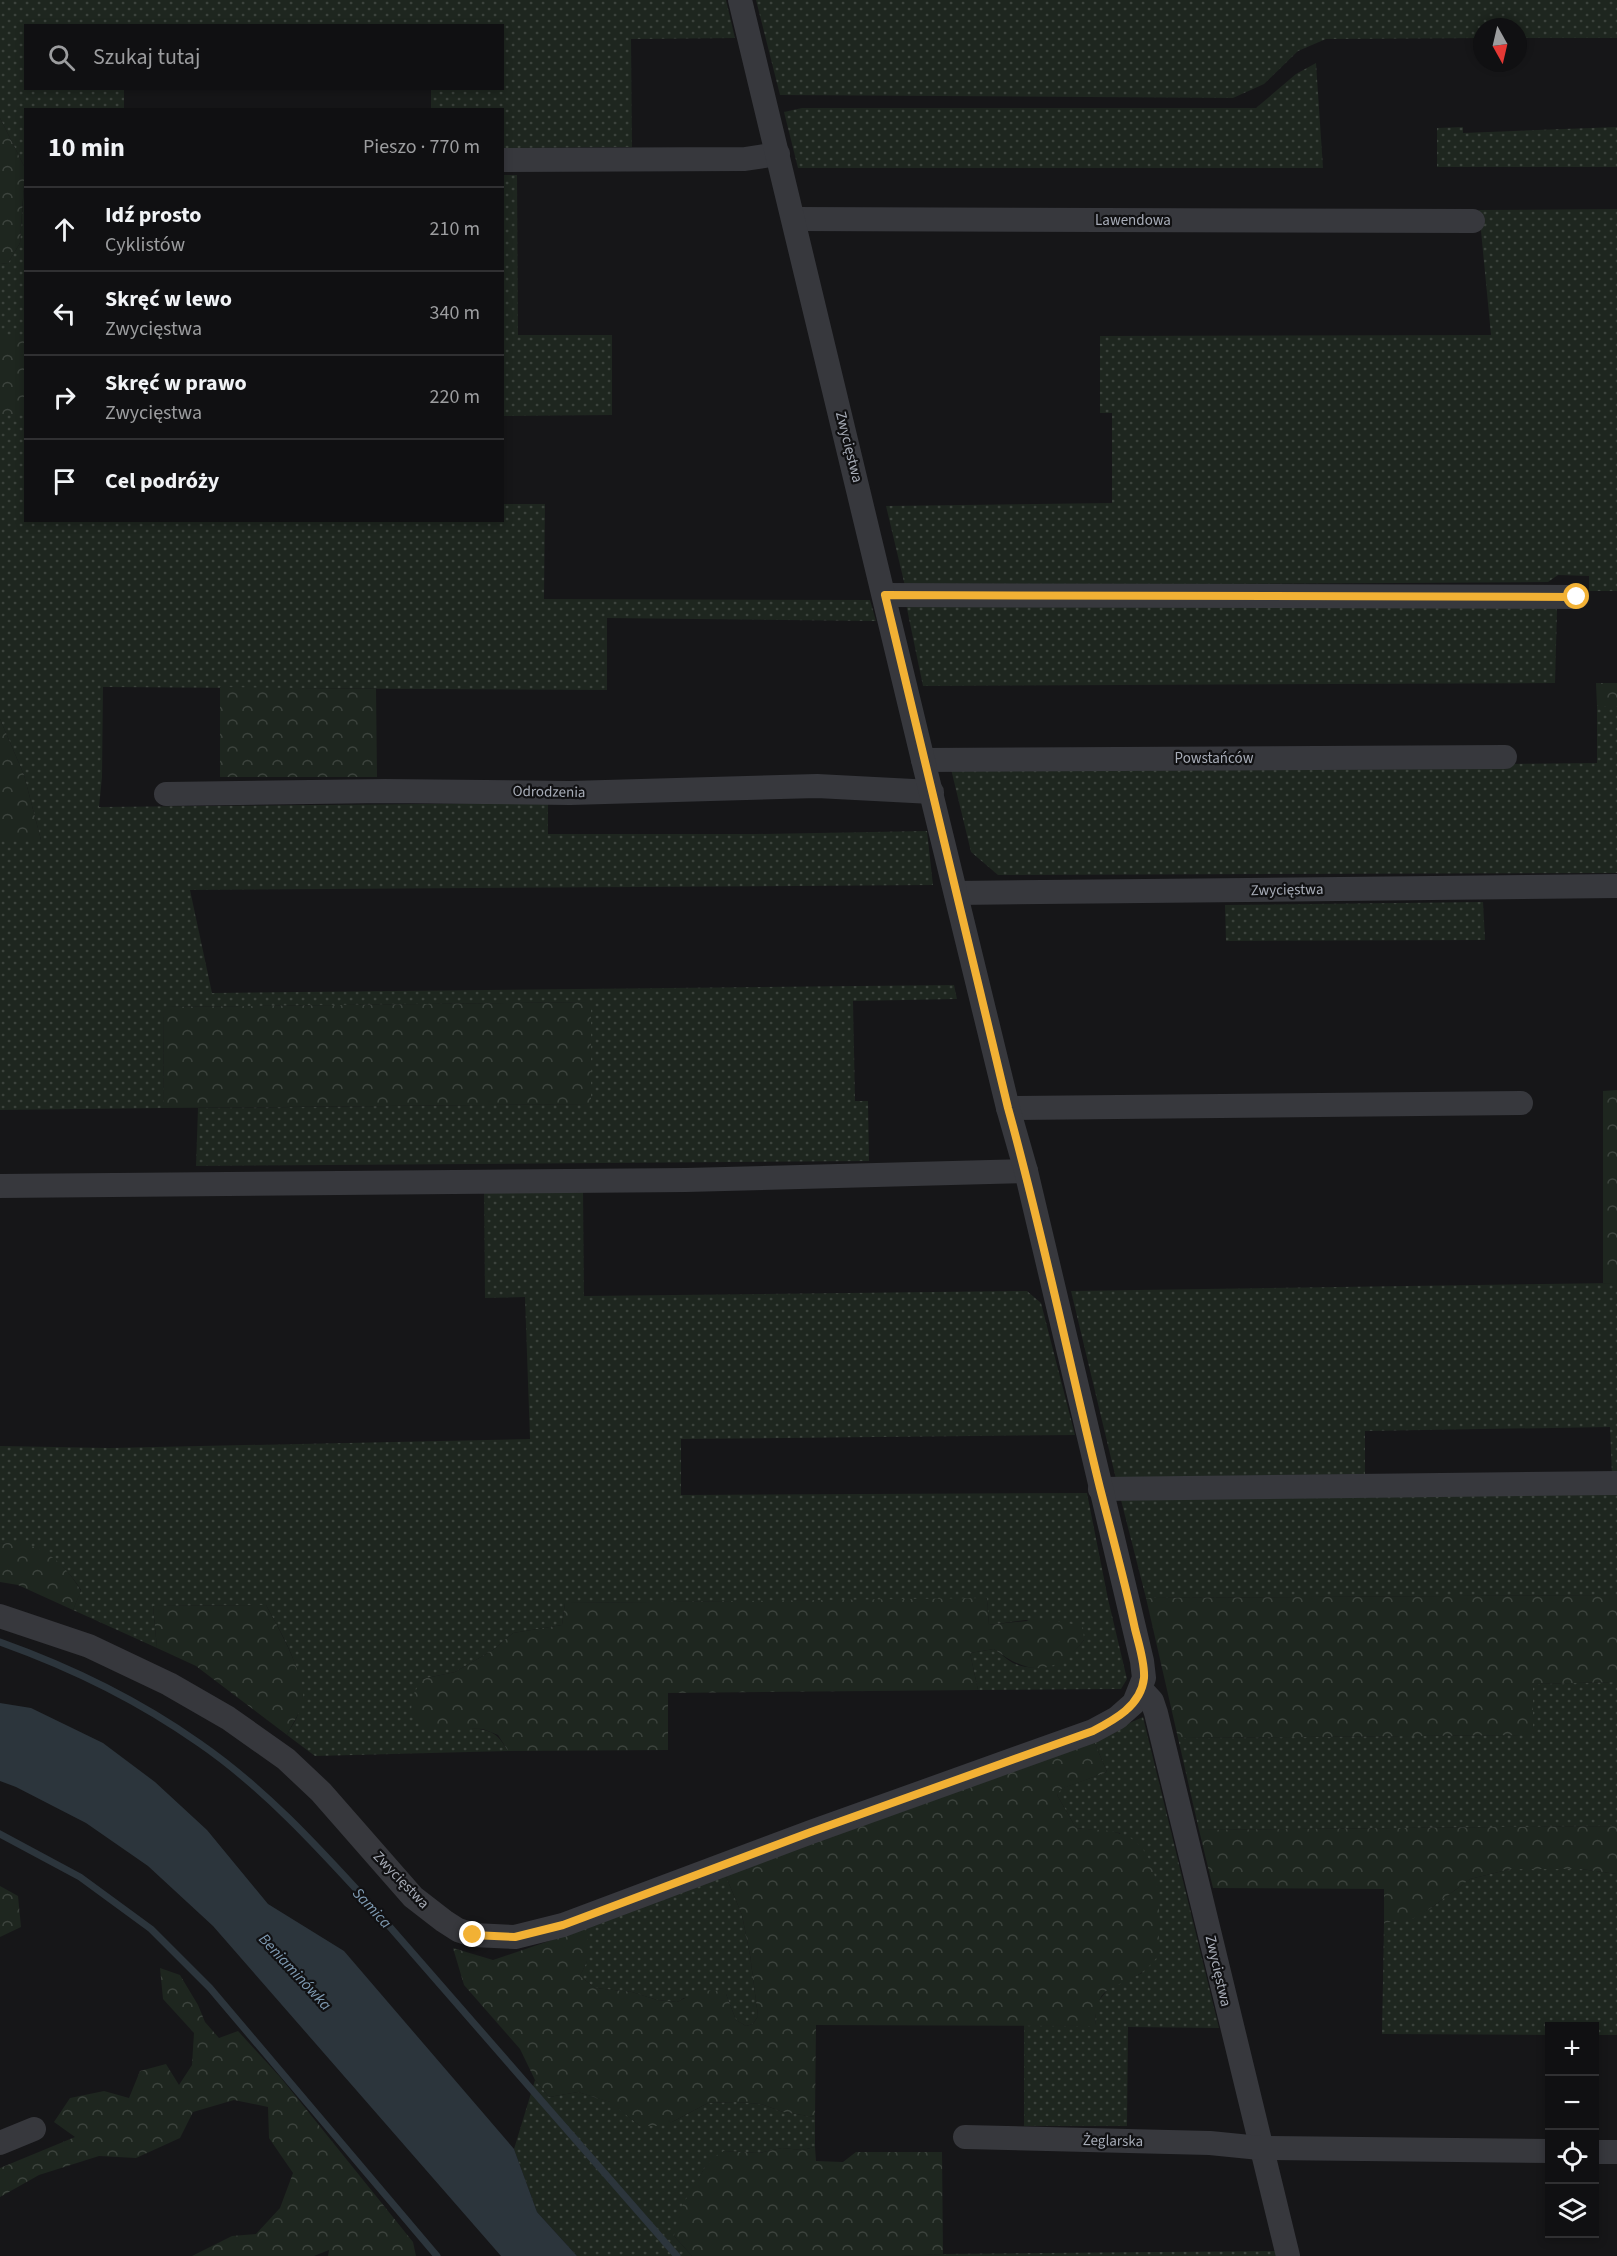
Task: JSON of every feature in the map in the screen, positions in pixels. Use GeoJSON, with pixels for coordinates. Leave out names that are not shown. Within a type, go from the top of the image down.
{"type":"FeatureCollection","features":[{"type":"Feature","properties":{"kind":"street","name":"Zwycięstwa"},"geometry":{"type":"LineString","coordinates":[[0,1616],[89,1646],[169,1684],[228,1718],[286,1759],[321,1792],[413,1897],[458,1930],[473,1935],[492,1937],[515,1937],[563,1925],[811,1832],[1093,1731],[1117,1718],[1134,1703],[1141,1689],[1144,1678],[1142,1661],[1123,1574],[1100,1489],[1026,1171],[1008,1108],[923,759],[741,0]]}},
{"type":"Feature","properties":{"kind":"street"},"geometry":{"type":"LineString","coordinates":[[504,159],[745,159],[778,154]]}},
{"type":"Feature","properties":{"kind":"street","name":"Lawendowa"},"geometry":{"type":"LineString","coordinates":[[794,219],[1473,221]]}},
{"type":"Feature","properties":{"kind":"street"},"geometry":{"type":"LineString","coordinates":[[885,595],[1577,597]]}},
{"type":"Feature","properties":{"kind":"street","name":"Powstańców"},"geometry":{"type":"LineString","coordinates":[[923,759],[1505,757]]}},
{"type":"Feature","properties":{"kind":"street","name":"Odrodzenia"},"geometry":{"type":"LineString","coordinates":[[166,794],[385,791],[570,793],[817,786],[932,792]]}},
{"type":"Feature","properties":{"kind":"street","name":"Zwycięstwa"},"geometry":{"type":"LineString","coordinates":[[956,893],[1617,886]]}},
{"type":"Feature","properties":{"kind":"street"},"geometry":{"type":"LineString","coordinates":[[1008,1108],[1521,1103]]}},
{"type":"Feature","properties":{"kind":"street"},"geometry":{"type":"LineString","coordinates":[[0,1186],[698,1179],[1026,1171]]}},
{"type":"Feature","properties":{"kind":"street"},"geometry":{"type":"LineString","coordinates":[[1100,1489],[1617,1483]]}},
{"type":"Feature","properties":{"kind":"street","name":"Zwycięstwa"},"geometry":{"type":"LineString","coordinates":[[1141,1689],[1152,1701],[1156,1713],[1288,2256]]}},
{"type":"Feature","properties":{"kind":"street"},"geometry":{"type":"LineString","coordinates":[[0,2143],[34,2129]]}},
{"type":"Feature","properties":{"kind":"street","name":"Żeglarska"},"geometry":{"type":"LineString","coordinates":[[965,2137],[1210,2144],[1260,2148],[1545,2151]]}},
{"type":"Feature","properties":{"kind":"street"},"geometry":{"type":"LineString","coordinates":[[1599,2152],[1617,2152]]}},
{"type":"Feature","properties":{"kind":"green space"},"geometry":{"type":"Polygon","coordinates":[[[0,0],[726,0],[735,38],[631,39],[632,147],[504,148],[504,108],[431,108],[431,90],[504,90],[504,24],[24,24],[24,90],[124,90],[124,108],[24,108],[24,166],[0,118],[0,0]]]}},
{"type":"Feature","properties":{"kind":"green space"},"geometry":{"type":"Polygon","coordinates":[[[756,0],[1617,0],[1617,38],[1527,38],[1527,18],[1473,18],[1473,38],[1326,39],[1298,51],[1264,84],[1233,98],[780,95],[756,0]]]}},
{"type":"Feature","properties":{"kind":"green space"},"geometry":{"type":"Polygon","coordinates":[[[1316,63],[1323,168],[798,168],[784,112],[802,108],[1256,108],[1296,74],[1316,63]]]}},
{"type":"Feature","properties":{"kind":"green space"},"geometry":{"type":"Polygon","coordinates":[[[0,118],[24,166],[24,183],[20,243],[8,263],[0,264],[0,118]]]}},
{"type":"Feature","properties":{"kind":"green space"},"geometry":{"type":"Polygon","coordinates":[[[1463,127],[1463,133],[1617,127],[1617,167],[1437,167],[1437,128],[1463,127]]]}},
{"type":"Feature","properties":{"kind":"green space"},"geometry":{"type":"Polygon","coordinates":[[[504,175],[517,175],[518,335],[612,335],[612,415],[504,416],[504,175]]]}},
{"type":"Feature","properties":{"kind":"green space"},"geometry":{"type":"Polygon","coordinates":[[[24,189],[24,336],[0,336],[0,264],[8,263],[20,243],[24,189]]]}},
{"type":"Feature","properties":{"kind":"green space"},"geometry":{"type":"Polygon","coordinates":[[[1617,209],[1617,591],[1589,591],[1589,576],[1558,575],[1548,582],[905,586],[886,506],[1112,503],[1112,413],[1100,413],[1100,336],[1491,335],[1479,210],[1617,209]]]}},
{"type":"Feature","properties":{"kind":"green space"},"geometry":{"type":"Polygon","coordinates":[[[0,336],[24,336],[24,415],[0,415],[0,336]]]}},
{"type":"Feature","properties":{"kind":"green space"},"geometry":{"type":"Polygon","coordinates":[[[0,415],[24,415],[24,522],[504,522],[504,504],[545,504],[544,599],[870,600],[876,621],[607,618],[607,690],[103,687],[102,777],[99,807],[548,803],[548,834],[927,831],[933,885],[190,890],[212,993],[954,985],[957,999],[853,1001],[855,1101],[868,1101],[869,1161],[196,1166],[198,1108],[591,1104],[591,1002],[163,1007],[164,1108],[0,1110],[0,840],[41,840],[24,775],[0,719],[0,415]]]}},
{"type":"Feature","properties":{"kind":"green space"},"geometry":{"type":"Polygon","coordinates":[[[1551,602],[1557,610],[1555,683],[923,686],[906,604],[1551,602]]]}},
{"type":"Feature","properties":{"kind":"green space"},"geometry":{"type":"Polygon","coordinates":[[[1596,683],[1617,683],[1617,706],[1597,706],[1596,683]]]}},
{"type":"Feature","properties":{"kind":"green space"},"geometry":{"type":"Polygon","coordinates":[[[220,687],[376,689],[377,777],[220,777],[220,687]]]}},
{"type":"Feature","properties":{"kind":"green space"},"geometry":{"type":"Polygon","coordinates":[[[1597,706],[1617,706],[1617,873],[998,875],[971,852],[951,769],[1597,763],[1597,706]]]}},
{"type":"Feature","properties":{"kind":"green space"},"geometry":{"type":"Polygon","coordinates":[[[0,719],[24,775],[41,840],[0,840],[0,719]]]}},
{"type":"Feature","properties":{"kind":"green space"},"geometry":{"type":"Polygon","coordinates":[[[1483,902],[1485,940],[1226,941],[1225,905],[1483,902]]]}},
{"type":"Feature","properties":{"kind":"green space"},"geometry":{"type":"Polygon","coordinates":[[[591,1002],[591,1104],[164,1108],[163,1007],[591,1002]]]}},
{"type":"Feature","properties":{"kind":"green space"},"geometry":{"type":"Polygon","coordinates":[[[1617,1090],[1617,1283],[1603,1283],[1603,1091],[1617,1090]]]}},
{"type":"Feature","properties":{"kind":"green space"},"geometry":{"type":"Polygon","coordinates":[[[583,1190],[584,1296],[1027,1291],[1041,1303],[1075,1435],[681,1439],[681,1495],[1087,1493],[1127,1679],[1121,1689],[978,1690],[970,1653],[994,1649],[1013,1663],[1043,1667],[1061,1660],[1084,1640],[1026,1620],[989,1625],[987,1599],[565,1603],[562,1625],[513,1633],[493,1650],[455,1672],[422,1679],[470,1728],[493,1734],[501,1740],[508,1751],[315,1756],[287,1735],[298,1714],[300,1685],[292,1657],[266,1605],[153,1606],[157,1648],[73,1610],[81,1590],[66,1570],[47,1555],[25,1545],[0,1544],[0,1446],[110,1448],[530,1439],[525,1297],[485,1298],[484,1191],[583,1190]]]}},
{"type":"Feature","properties":{"kind":"green space"},"geometry":{"type":"Polygon","coordinates":[[[1617,1283],[1617,1475],[1612,1475],[1610,1427],[1365,1431],[1365,1477],[1116,1479],[1071,1291],[1617,1283]]]}},
{"type":"Feature","properties":{"kind":"green space"},"geometry":{"type":"Polygon","coordinates":[[[1617,1490],[1617,1595],[1146,1598],[1120,1496],[1617,1490]]]}},
{"type":"Feature","properties":{"kind":"green space"},"geometry":{"type":"Polygon","coordinates":[[[15,1542],[36,1547],[45,1552],[69,1573],[81,1591],[73,1610],[18,1585],[0,1582],[0,1544],[15,1542]]]}},
{"type":"Feature","properties":{"kind":"green space"},"geometry":{"type":"Polygon","coordinates":[[[1617,1595],[1617,1682],[1533,1684],[1533,1735],[1178,1738],[1146,1598],[1617,1595]]]}},
{"type":"Feature","properties":{"kind":"green space"},"geometry":{"type":"Polygon","coordinates":[[[987,1598],[989,1625],[1025,1621],[1060,1622],[1083,1627],[1084,1640],[1063,1660],[1052,1666],[1041,1668],[1030,1668],[1019,1664],[994,1649],[970,1653],[978,1690],[668,1693],[668,1750],[508,1751],[498,1735],[483,1729],[426,1727],[411,1713],[412,1697],[422,1679],[455,1672],[493,1650],[513,1633],[562,1625],[565,1603],[987,1598]]]}},
{"type":"Feature","properties":{"kind":"green space"},"geometry":{"type":"Polygon","coordinates":[[[266,1605],[296,1665],[303,1690],[302,1704],[287,1735],[196,1666],[157,1648],[153,1606],[266,1605]]]}},
{"type":"Feature","properties":{"kind":"green space"},"geometry":{"type":"Polygon","coordinates":[[[1617,1682],[1617,1826],[1199,1830],[1178,1738],[1533,1735],[1533,1684],[1617,1682]]]}},
{"type":"Feature","properties":{"kind":"green space"},"geometry":{"type":"Polygon","coordinates":[[[1143,1717],[1219,2028],[1128,2027],[1127,2126],[1024,2126],[1024,2025],[1095,2026],[1096,2004],[1109,1988],[1142,1973],[1120,1833],[1076,1828],[1057,1795],[1060,1789],[1107,1772],[1093,1739],[1143,1717]]]}},
{"type":"Feature","properties":{"kind":"green space"},"geometry":{"type":"Polygon","coordinates":[[[1093,1739],[1107,1772],[1061,1789],[1057,1795],[1076,1828],[1118,1833],[1134,1840],[1145,1852],[1152,1867],[1159,1904],[1158,1956],[1141,1973],[1107,1990],[1102,1995],[1096,2012],[1095,2026],[816,2025],[815,2117],[783,2112],[761,2104],[708,2103],[672,2122],[659,2126],[640,2126],[610,2102],[578,2092],[549,2097],[535,2080],[520,2049],[464,1985],[453,1948],[493,1960],[584,1929],[589,1953],[580,1976],[595,1988],[632,1992],[657,2000],[677,2002],[701,1990],[717,1991],[726,1994],[736,2020],[746,2026],[753,2024],[758,2016],[750,1955],[742,1915],[725,1874],[1093,1739]]]}},
{"type":"Feature","properties":{"kind":"green space"},"geometry":{"type":"Polygon","coordinates":[[[1617,1826],[1617,1874],[1581,1869],[1511,1869],[1470,1879],[1414,1918],[1384,1923],[1384,1889],[1213,1888],[1199,1830],[1617,1826]]]}},
{"type":"Feature","properties":{"kind":"green space"},"geometry":{"type":"Polygon","coordinates":[[[1511,1869],[1581,1869],[1617,1874],[1617,2035],[1599,2035],[1599,2022],[1545,2022],[1545,2035],[1382,2034],[1384,1923],[1414,1917],[1431,1908],[1470,1879],[1511,1869]]]}},
{"type":"Feature","properties":{"kind":"green space"},"geometry":{"type":"Polygon","coordinates":[[[725,1874],[742,1915],[750,1955],[758,2016],[753,2024],[746,2026],[736,2020],[726,1994],[684,1998],[677,2002],[657,2000],[632,1992],[595,1988],[580,1976],[587,1961],[584,1929],[725,1874]]]}},
{"type":"Feature","properties":{"kind":"green space"},"geometry":{"type":"Polygon","coordinates":[[[0,1886],[18,1896],[21,1927],[0,1937],[0,1886]]]}},
{"type":"Feature","properties":{"kind":"green space"},"geometry":{"type":"Polygon","coordinates":[[[160,1968],[180,1975],[198,2005],[205,2022],[219,2038],[238,2031],[281,2078],[413,2242],[416,2256],[328,2256],[329,2250],[314,2256],[192,2256],[232,2236],[256,2234],[280,2208],[293,2173],[269,2138],[268,2107],[234,2100],[193,2112],[180,2138],[136,2158],[99,2156],[39,2175],[0,2197],[0,2168],[75,2137],[54,2122],[70,2098],[104,2091],[129,2098],[140,2071],[166,2064],[179,2085],[192,2065],[194,2033],[163,1999],[160,1968]]]}},
{"type":"Feature","properties":{"kind":"green space"},"geometry":{"type":"Polygon","coordinates":[[[535,2080],[549,2097],[578,2092],[611,2102],[640,2126],[672,2122],[708,2103],[761,2104],[783,2112],[815,2117],[815,2147],[802,2150],[782,2148],[759,2153],[724,2151],[704,2169],[674,2236],[692,2256],[577,2256],[537,2212],[514,2149],[535,2080]]]}},
{"type":"Feature","properties":{"kind":"green space"},"geometry":{"type":"Polygon","coordinates":[[[815,2147],[816,2161],[843,2162],[856,2152],[942,2152],[943,2254],[692,2256],[674,2236],[679,2211],[704,2169],[714,2157],[724,2151],[759,2153],[782,2148],[802,2150],[815,2147]]]}},
{"type":"Feature","properties":{"kind":"green space"},"geometry":{"type":"Polygon","coordinates":[[[1276,2251],[1276,2256],[900,2256],[943,2254],[1276,2251]]]}},
{"type":"Feature","properties":{"kind":"water","name":"Beniaminówka"},"geometry":{"type":"Polygon","coordinates":[[[0,1703],[31,1708],[103,1743],[155,1782],[207,1830],[268,1904],[344,1951],[514,2149],[537,2212],[577,2256],[501,2256],[213,1926],[148,1866],[86,1823],[0,1781],[0,1703]]]}},
{"type":"Feature","properties":{"kind":"waterway","name":"Samica"},"geometry":{"type":"LineString","coordinates":[[0,1642],[52,1662],[103,1686],[176,1727],[223,1760],[267,1798],[369,1903],[677,2256]]}},
{"type":"Feature","properties":{"kind":"waterway"},"geometry":{"type":"LineString","coordinates":[[0,1834],[80,1877],[151,1929],[210,1988],[437,2256]]}},
{"type":"Feature","properties":{"kind":"route"},"geometry":{"type":"LineString","coordinates":[[473,1935],[515,1937],[563,1925],[811,1832],[1093,1731],[1117,1718],[1134,1703],[1141,1689],[1144,1678],[1142,1661],[1123,1574],[1100,1489],[1026,1171],[1008,1108],[885,595],[1577,597]]}}]}
